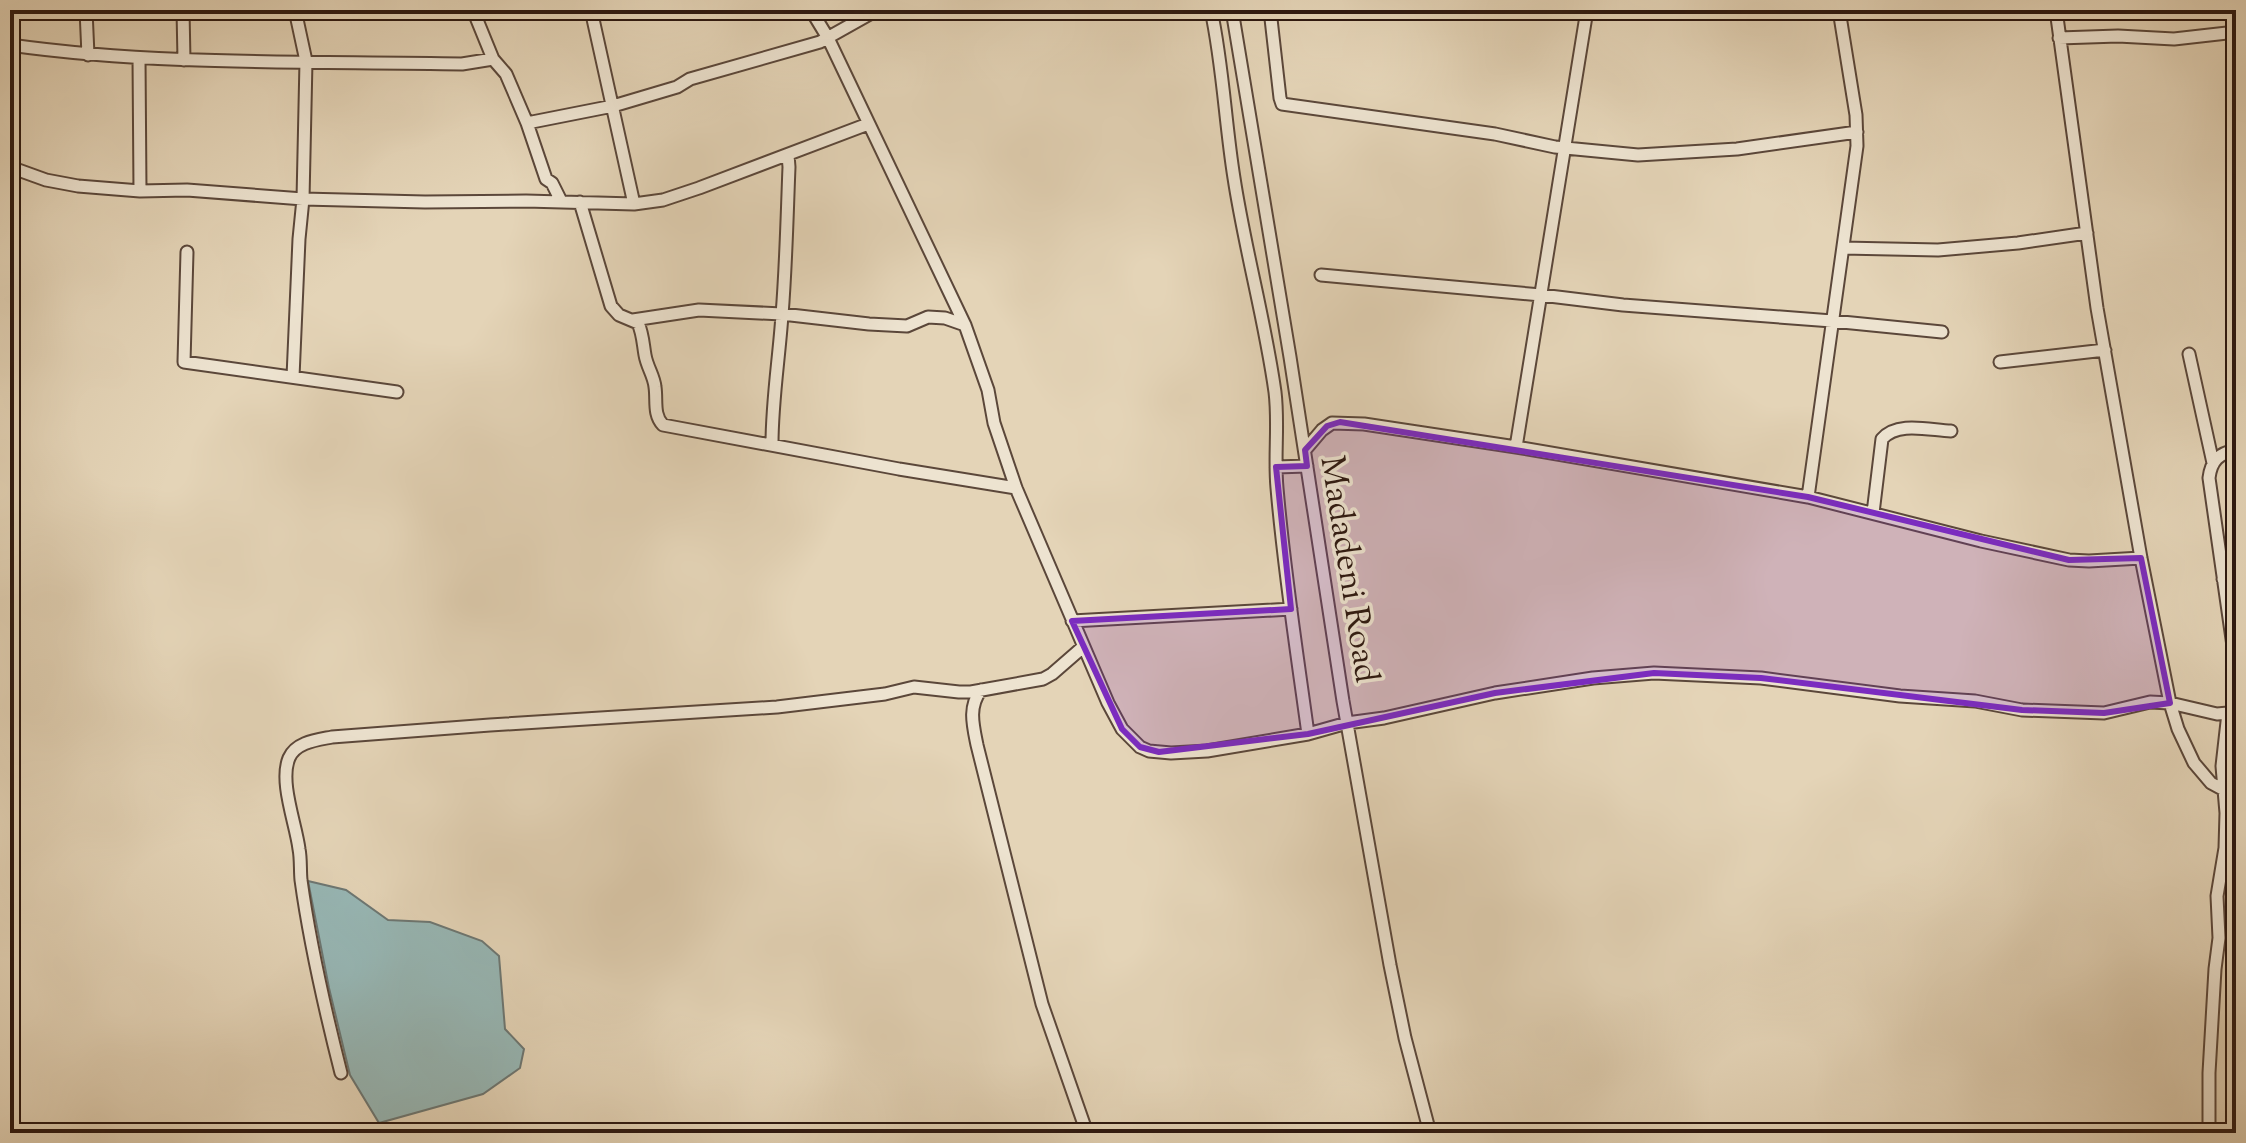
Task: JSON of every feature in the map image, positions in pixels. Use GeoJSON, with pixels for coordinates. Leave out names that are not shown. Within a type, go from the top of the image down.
{"type":"FeatureCollection","features":[{"type":"Feature","properties":{"kind":"street"},"geometry":{"type":"LineString","coordinates":[[86,10],[88,55]]}},
{"type":"Feature","properties":{"kind":"street"},"geometry":{"type":"LineString","coordinates":[[183,10],[184,60]]}},
{"type":"Feature","properties":{"kind":"street"},"geometry":{"type":"LineString","coordinates":[[293,377],[303,199],[306,61],[295,10]]}},
{"type":"Feature","properties":{"kind":"street"},"geometry":{"type":"LineString","coordinates":[[473,10],[493,59],[506,74],[546,179],[552,183],[561,201]]}},
{"type":"Feature","properties":{"kind":"street"},"geometry":{"type":"LineString","coordinates":[[591,10],[634,204]]}},
{"type":"Feature","properties":{"kind":"street"},"geometry":{"type":"LineString","coordinates":[[811,10],[828,38],[965,325],[988,390],[994,423],[1016,488],[1083,647],[1122,729],[1140,747],[1171,753],[1207,751],[1308,734],[1495,693],[1593,678],[1654,673],[1761,678],[1900,696],[1975,701],[2022,710],[2104,713],[2150,702],[2170,703],[2217,714],[2232,711],[2222,766],[2230,790],[2217,896],[2219,938],[2209,1073],[2209,1133]]}},
{"type":"Feature","properties":{"kind":"street"},"geometry":{"type":"LineString","coordinates":[[527,123],[613,106],[677,87],[690,79],[828,38],[877,10]]}},
{"type":"Feature","properties":{"kind":"street"},"geometry":{"type":"LineString","coordinates":[[1211,10],[1234,178],[1274,389],[1276,467],[1308,734]]}},
{"type":"Feature","properties":{"kind":"street","name":"Madadeni Road"},"geometry":{"type":"LineString","coordinates":[[1232,10],[1347,723],[1390,965],[1430,1133]]}},
{"type":"Feature","properties":{"kind":"street"},"geometry":{"type":"LineString","coordinates":[[1270,10],[1282,104],[1495,134],[1544,146],[1626,154],[1737,149],[1857,132]]}},
{"type":"Feature","properties":{"kind":"street"},"geometry":{"type":"LineString","coordinates":[[1516,447],[1587,10]]}},
{"type":"Feature","properties":{"kind":"street"},"geometry":{"type":"LineString","coordinates":[[1808,497],[1855,165],[1857,132],[1839,10]]}},
{"type":"Feature","properties":{"kind":"street"},"geometry":{"type":"LineString","coordinates":[[2056,10],[2105,350],[2170,703],[2194,763],[2211,783],[2230,790]]}},
{"type":"Feature","properties":{"kind":"street"},"geometry":{"type":"LineString","coordinates":[[2059,38],[2118,36],[2174,39],[2236,32]]}},
{"type":"Feature","properties":{"kind":"street"},"geometry":{"type":"LineString","coordinates":[[10,45],[88,55],[184,60],[462,64],[493,59]]}},
{"type":"Feature","properties":{"kind":"street"},"geometry":{"type":"LineString","coordinates":[[139,58],[140,191]]}},
{"type":"Feature","properties":{"kind":"street"},"geometry":{"type":"LineString","coordinates":[[10,167],[46,180],[78,186],[140,191],[187,190],[303,199],[634,204],[663,200],[868,124]]}},
{"type":"Feature","properties":{"kind":"street"},"geometry":{"type":"LineString","coordinates":[[772,444],[772,404],[782,314],[788,155]]}},
{"type":"Feature","properties":{"kind":"street"},"geometry":{"type":"LineString","coordinates":[[580,202],[611,306],[619,315],[638,323],[642,333],[645,357],[655,386],[658,421],[669,427],[1016,488]]}},
{"type":"Feature","properties":{"kind":"street"},"geometry":{"type":"LineString","coordinates":[[1843,248],[1938,250],[2087,233]]}},
{"type":"Feature","properties":{"kind":"street"},"geometry":{"type":"LineString","coordinates":[[187,252],[184,362],[397,392]]}},
{"type":"Feature","properties":{"kind":"street"},"geometry":{"type":"LineString","coordinates":[[1321,275],[1942,332]]}},
{"type":"Feature","properties":{"kind":"street"},"geometry":{"type":"LineString","coordinates":[[633,320],[699,310],[907,326],[928,317],[945,318],[965,325]]}},
{"type":"Feature","properties":{"kind":"street"},"geometry":{"type":"LineString","coordinates":[[2000,362],[2105,350]]}},
{"type":"Feature","properties":{"kind":"street"},"geometry":{"type":"LineString","coordinates":[[2189,354],[2213,463],[2209,489],[2236,667]]}},
{"type":"Feature","properties":{"kind":"street"},"geometry":{"type":"LineString","coordinates":[[1305,450],[1327,426],[1340,422],[1364,424],[1808,497],[2069,560],[2141,558]]}},
{"type":"Feature","properties":{"kind":"street"},"geometry":{"type":"LineString","coordinates":[[1873,513],[1882,439],[1886,434],[1899,428],[1951,431]]}},
{"type":"Feature","properties":{"kind":"street"},"geometry":{"type":"LineString","coordinates":[[2213,463],[2223,454],[2236,450]]}},
{"type":"Feature","properties":{"kind":"street"},"geometry":{"type":"LineString","coordinates":[[1276,467],[1307,466]]}},
{"type":"Feature","properties":{"kind":"street"},"geometry":{"type":"LineString","coordinates":[[2223,579],[2236,564]]}},
{"type":"Feature","properties":{"kind":"street"},"geometry":{"type":"LineString","coordinates":[[1072,621],[1291,609]]}},
{"type":"Feature","properties":{"kind":"street"},"geometry":{"type":"LineString","coordinates":[[341,1073],[312,941],[289,794],[286,771],[290,757],[298,747],[309,741],[344,736],[777,707],[885,694],[914,687],[959,692],[981,690],[1043,679],[1083,647]]}},
{"type":"Feature","properties":{"kind":"street"},"geometry":{"type":"LineString","coordinates":[[981,690],[972,710],[977,745],[1042,1004],[1087,1133]]}},
{"type":"Feature","properties":{"kind":"highlighted area"},"geometry":{"type":"Polygon","coordinates":[[[1340,422],[1808,497],[2069,560],[2141,558],[2170,703],[2104,713],[2022,710],[1761,678],[1654,673],[1495,693],[1308,734],[1159,752],[1140,747],[1122,729],[1072,621],[1291,609],[1276,467],[1307,466],[1305,450],[1327,426],[1340,422]]]}},
{"type":"Feature","properties":{"kind":"water"},"geometry":{"type":"Polygon","coordinates":[[[308,881],[346,890],[388,920],[430,922],[482,941],[499,956],[505,1029],[524,1049],[520,1068],[483,1094],[379,1123],[350,1075],[308,881]]]}}]}
